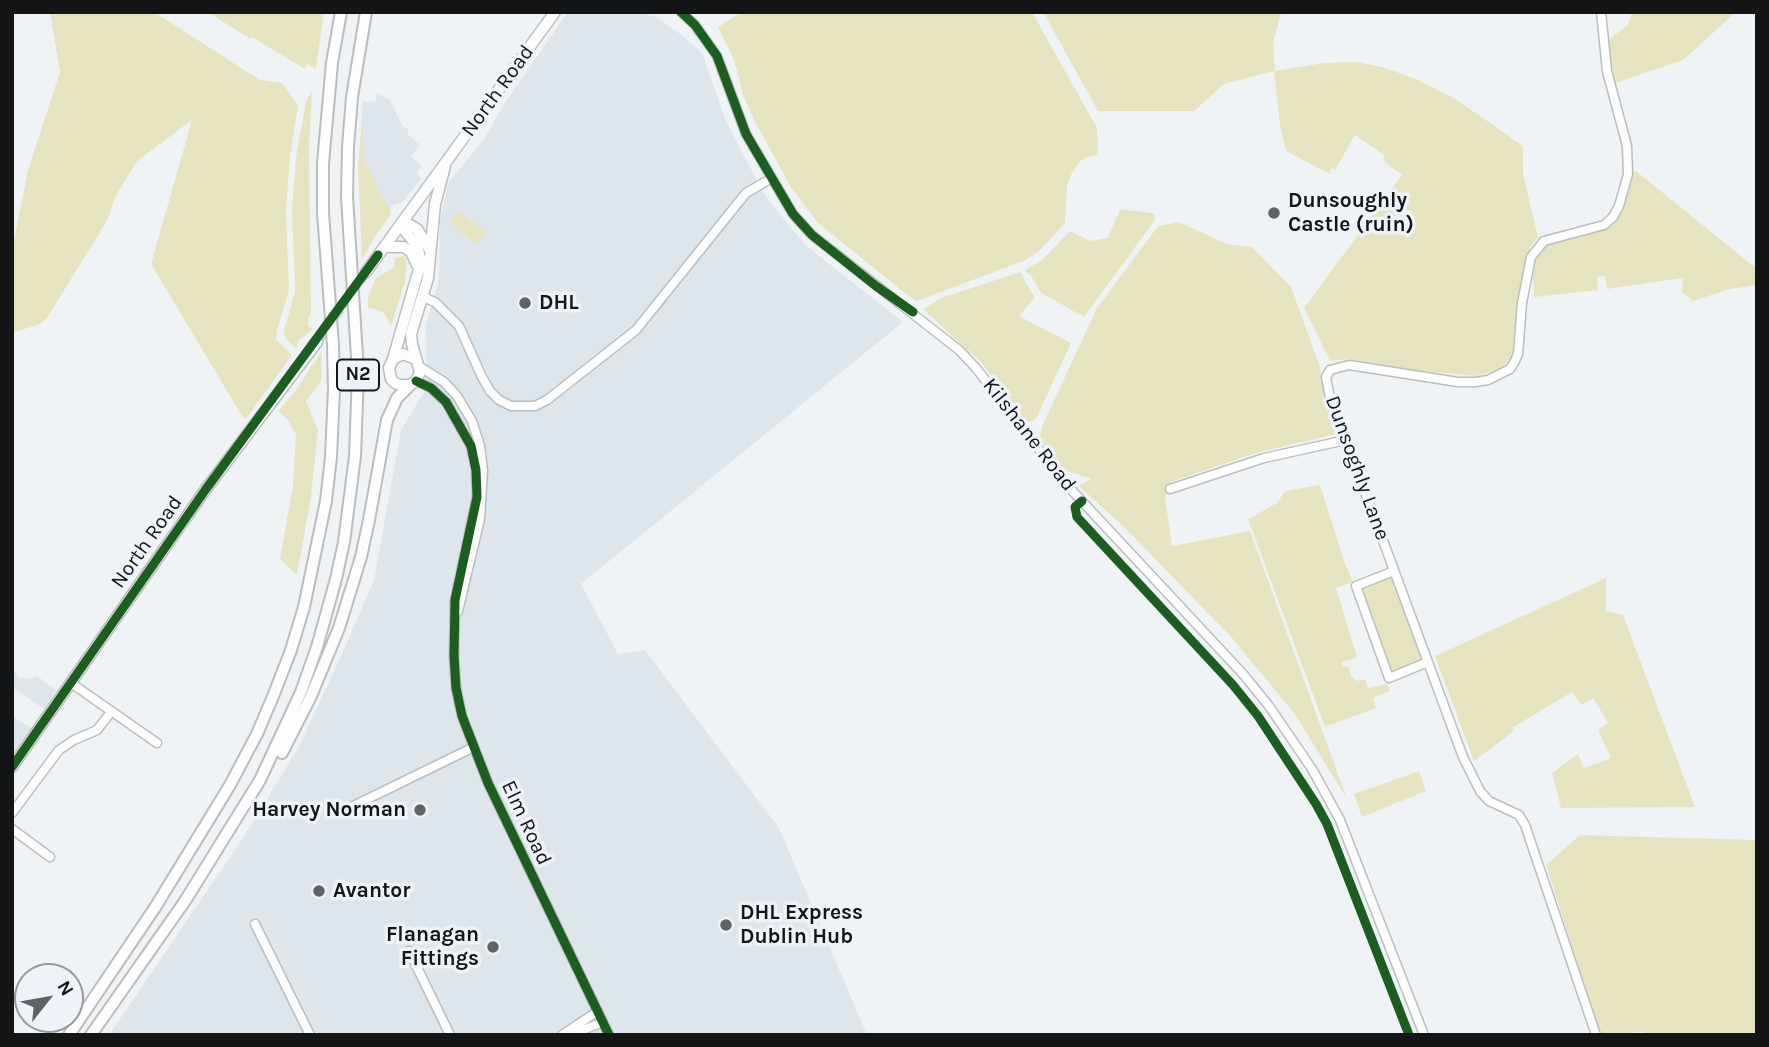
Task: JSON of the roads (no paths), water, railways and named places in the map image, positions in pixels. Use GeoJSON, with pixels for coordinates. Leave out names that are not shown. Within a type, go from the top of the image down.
{"type":"FeatureCollection","features":[{"type":"Feature","properties":{"kind":"highway","name":"N2"},"geometry":{"type":"LineString","coordinates":[[69,1035],[156,906],[230,785],[274,694],[304,607],[326,501],[331,457],[334,378],[323,213],[323,163],[329,90],[341,12]]}},
{"type":"Feature","properties":{"kind":"highway","name":"N2"},"geometry":{"type":"LineString","coordinates":[[91,1035],[219,849],[260,780],[301,692],[336,579],[350,500],[356,444],[358,373],[347,197],[348,147],[352,97],[366,12]]}},
{"type":"Feature","properties":{"kind":"highway"},"geometry":{"type":"LineString","coordinates":[[113,1004],[194,899],[231,842],[311,696],[339,628],[361,557],[387,420],[397,398],[413,383]]}},
{"type":"Feature","properties":{"kind":"main road","name":"North Road"},"geometry":{"type":"LineString","coordinates":[[366,271],[555,12]]}},
{"type":"Feature","properties":{"kind":"main road"},"geometry":{"type":"LineString","coordinates":[[403,221],[405,231],[417,246],[420,255],[418,272],[389,368],[391,379],[400,385],[413,383],[418,363],[411,334],[431,264],[435,204],[446,162]]}},
{"type":"Feature","properties":{"kind":"main road"},"geometry":{"type":"LineString","coordinates":[[403,221],[417,229],[424,237],[430,252]]}},
{"type":"Feature","properties":{"kind":"main road"},"geometry":{"type":"LineString","coordinates":[[384,247],[404,247],[411,252],[418,272]]}},
{"type":"Feature","properties":{"kind":"main road","name":"North Road"},"geometry":{"type":"LineString","coordinates":[[12,767],[206,489],[317,342]]}},
{"type":"Feature","properties":{"kind":"main road"},"geometry":{"type":"LineString","coordinates":[[393,359],[403,354],[418,363]]}},
{"type":"Feature","properties":{"kind":"street","name":"Kilshane Road"},"geometry":{"type":"LineString","coordinates":[[681,12],[695,25],[717,56],[746,134],[793,214],[812,235],[959,350],[1065,483],[1243,674],[1269,706],[1312,769],[1340,820],[1424,1035]]}},
{"type":"Feature","properties":{"kind":"street","name":"Dunsoghly Lane"},"geometry":{"type":"LineString","coordinates":[[1596,1035],[1525,825],[1519,815],[1489,801],[1480,791],[1463,757],[1346,440],[1326,377],[1330,370],[1349,365],[1458,382],[1488,380],[1510,369],[1518,354],[1522,303],[1531,257],[1544,241],[1604,225],[1613,217],[1619,206],[1628,174],[1624,136],[1606,71],[1601,12]]}},
{"type":"Feature","properties":{"kind":"street"},"geometry":{"type":"LineString","coordinates":[[423,297],[435,302],[459,326],[490,391],[499,400],[511,406],[535,406],[547,400],[636,330],[746,193],[770,178]]}},
{"type":"Feature","properties":{"kind":"street","name":"Elm Road"},"geometry":{"type":"LineString","coordinates":[[418,363],[444,382],[457,396],[472,421],[480,446],[483,471],[480,519],[462,600],[456,613]]}},
{"type":"Feature","properties":{"kind":"street","name":"Elm Road"},"geometry":{"type":"LineString","coordinates":[[413,383],[431,388],[446,402],[471,446],[476,470],[477,497],[455,600],[454,656],[456,688],[472,748],[609,1035]]}},
{"type":"Feature","properties":{"kind":"street"},"geometry":{"type":"LineString","coordinates":[[1170,489],[1264,458],[1346,440]]}},
{"type":"Feature","properties":{"kind":"street"},"geometry":{"type":"LineString","coordinates":[[1394,571],[1356,586],[1389,678],[1428,662]]}},
{"type":"Feature","properties":{"kind":"street"},"geometry":{"type":"LineString","coordinates":[[71,683],[157,743]]}},
{"type":"Feature","properties":{"kind":"street"},"geometry":{"type":"LineString","coordinates":[[12,813],[59,750],[97,730],[111,712]]}},
{"type":"Feature","properties":{"kind":"street"},"geometry":{"type":"LineString","coordinates":[[347,809],[472,748]]}},
{"type":"Feature","properties":{"kind":"street"},"geometry":{"type":"LineString","coordinates":[[12,829],[50,856]]}},
{"type":"Feature","properties":{"kind":"street"},"geometry":{"type":"LineString","coordinates":[[255,924],[310,1035]]}},
{"type":"Feature","properties":{"kind":"street"},"geometry":{"type":"LineString","coordinates":[[409,951],[450,1035]]}},
{"type":"Feature","properties":{"kind":"street"},"geometry":{"type":"LineString","coordinates":[[565,1033],[598,1011]]}},
{"type":"Feature","properties":{"kind":"street"},"geometry":{"type":"LineString","coordinates":[[565,1033],[578,1032],[603,1022]]}},
{"type":"Feature","properties":{"kind":"tunnel"},"geometry":{"type":"LineString","coordinates":[[317,342],[366,272]]}},
{"type":"Feature","properties":{"kind":"place","name":"Dunsoughly Castle (ruin)"},"geometry":{"type":"Point","coordinates":[1274,213]}},
{"type":"Feature","properties":{"kind":"place","name":"DHL"},"geometry":{"type":"Point","coordinates":[525,303]}},
{"type":"Feature","properties":{"kind":"place","name":"Harvey Norman"},"geometry":{"type":"Point","coordinates":[420,810]}},
{"type":"Feature","properties":{"kind":"place","name":"Avantor"},"geometry":{"type":"Point","coordinates":[319,891]}},
{"type":"Feature","properties":{"kind":"place","name":"DHL Express Dublin Hub"},"geometry":{"type":"Point","coordinates":[726,925]}},
{"type":"Feature","properties":{"kind":"place","name":"Flanagan Fittings"},"geometry":{"type":"Point","coordinates":[493,947]}}]}
